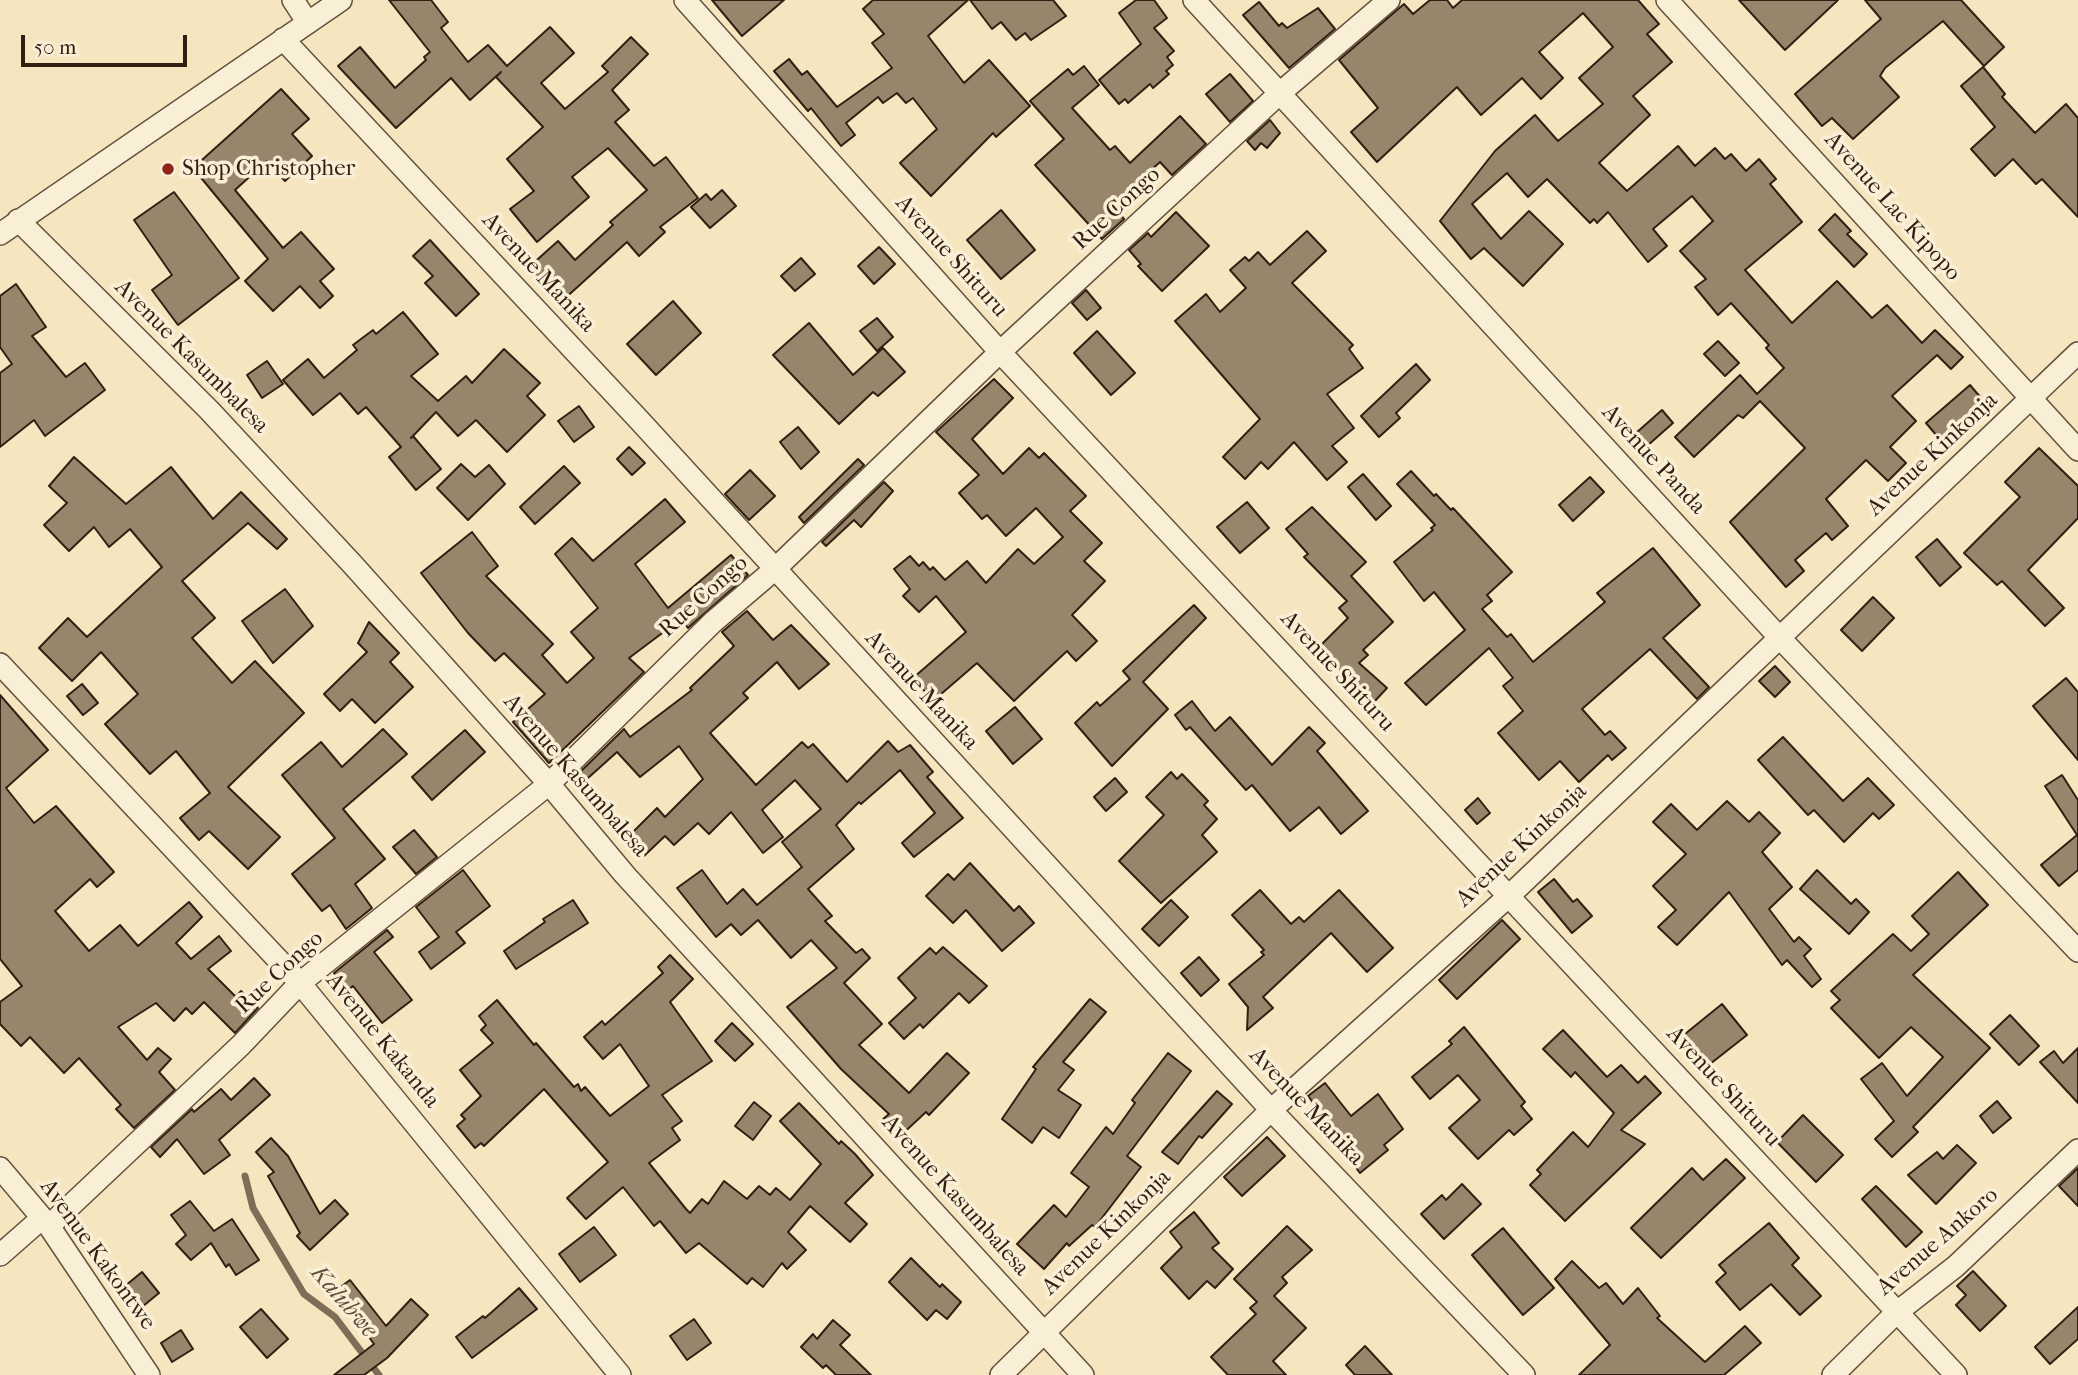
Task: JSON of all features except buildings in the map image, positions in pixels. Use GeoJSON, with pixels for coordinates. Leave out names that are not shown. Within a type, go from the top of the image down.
{"type":"FeatureCollection","features":[{"type":"Feature","properties":{"kind":"street"},"geometry":{"type":"LineString","coordinates":[[293,0],[308,23]]}},
{"type":"Feature","properties":{"kind":"street"},"geometry":{"type":"LineString","coordinates":[[0,234],[341,0]]}},
{"type":"Feature","properties":{"kind":"street","name":"Avenue Shituru"},"geometry":{"type":"LineString","coordinates":[[685,0],[1000,352],[1956,1375]]}},
{"type":"Feature","properties":{"kind":"street","name":"Avenue Panda"},"geometry":{"type":"LineString","coordinates":[[1194,0],[1778,636],[2078,951]]}},
{"type":"Feature","properties":{"kind":"street","name":"Rue Congo"},"geometry":{"type":"LineString","coordinates":[[0,1255],[45,1222],[242,1045],[300,983],[549,784],[713,622],[774,570],[1000,352],[1280,93],[1389,0]]}},
{"type":"Feature","properties":{"kind":"street","name":"Avenue Lac Kipopo"},"geometry":{"type":"LineString","coordinates":[[1667,0],[2078,450]]}},
{"type":"Feature","properties":{"kind":"street","name":"Avenue Manika"},"geometry":{"type":"LineString","coordinates":[[283,39],[640,421],[1271,1110],[1524,1375]]}},
{"type":"Feature","properties":{"kind":"street","name":"Avenue Kasumbalesa"},"geometry":{"type":"LineString","coordinates":[[18,220],[209,410],[354,566],[549,784],[625,875],[815,1079],[1042,1333],[1083,1375]]}},
{"type":"Feature","properties":{"kind":"street","name":"Avenue Kinkonja"},"geometry":{"type":"LineString","coordinates":[[1001,1375],[1271,1110],[1510,895],[1778,636],[2078,353]]}},
{"type":"Feature","properties":{"kind":"street","name":"Avenue Kakanda"},"geometry":{"type":"LineString","coordinates":[[0,664],[300,983],[620,1375]]}},
{"type":"Feature","properties":{"kind":"street","name":"Avenue Ankoro"},"geometry":{"type":"LineString","coordinates":[[1833,1375],[1896,1313],[1955,1266],[2078,1150]]}},
{"type":"Feature","properties":{"kind":"street","name":"Avenue Kakontwe"},"geometry":{"type":"LineString","coordinates":[[0,1168],[45,1222],[149,1375]]}},
{"type":"Feature","properties":{"kind":"waterway","name":"Kalubwe"},"geometry":{"type":"LineString","coordinates":[[245,1176],[253,1208],[304,1294],[335,1317],[379,1375]]}},
{"type":"Feature","properties":{"kind":"place","name":"Shop Christopher"},"geometry":{"type":"Point","coordinates":[168,169]}}]}
